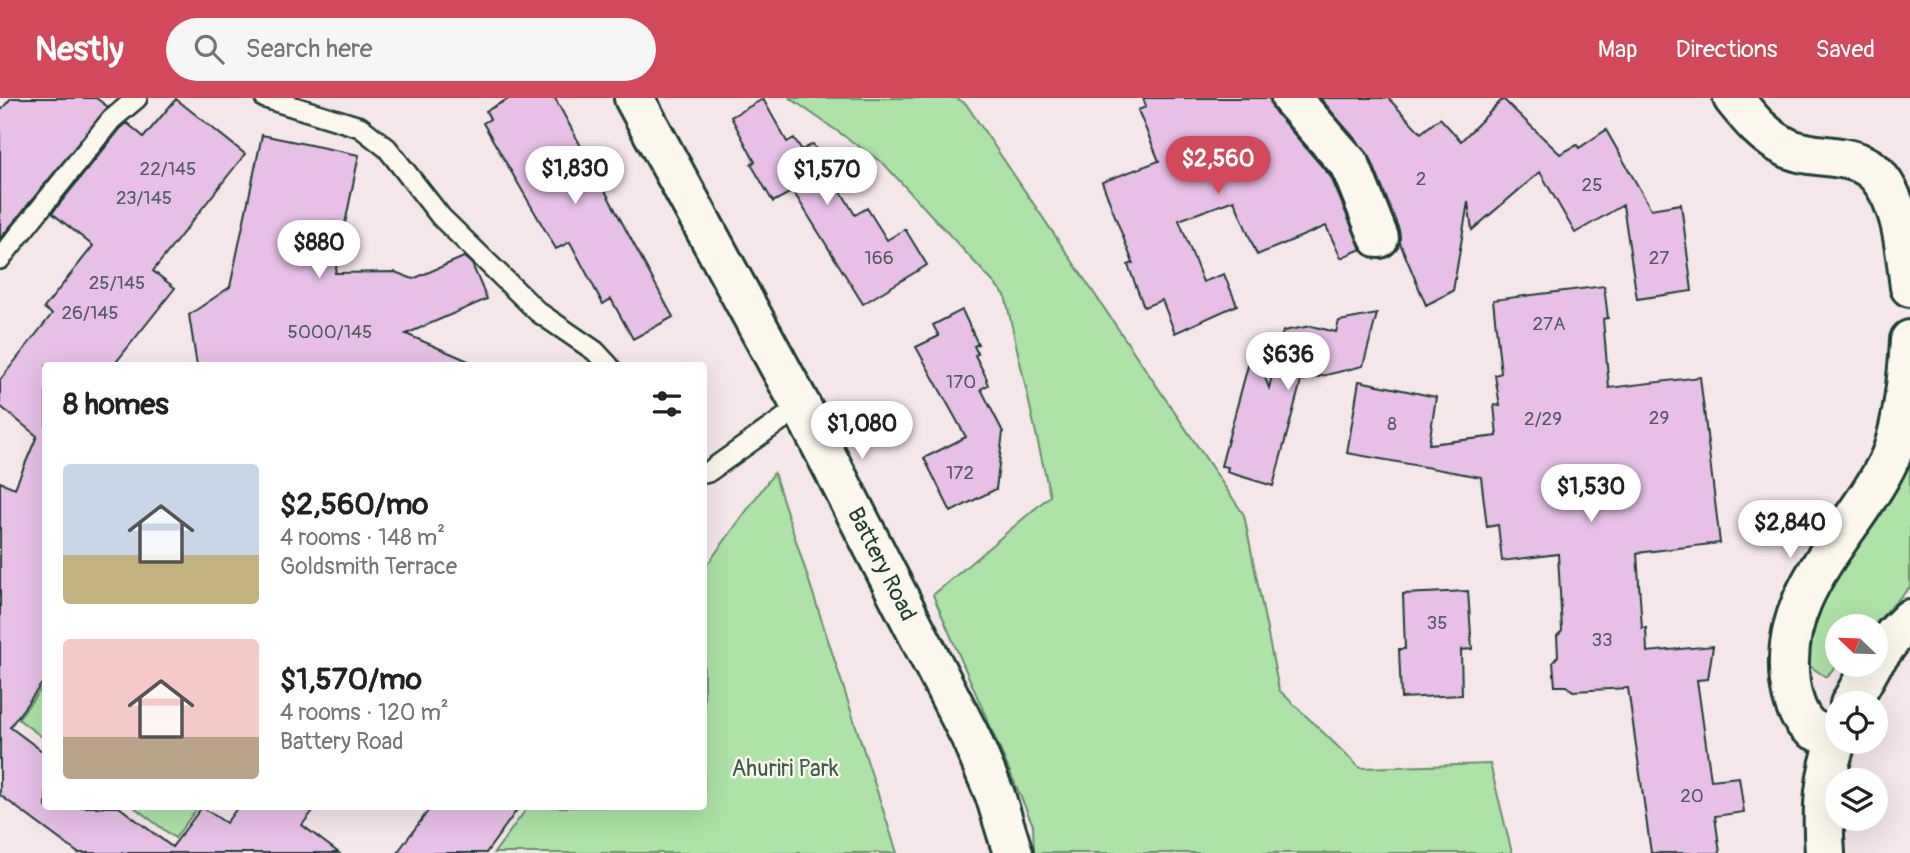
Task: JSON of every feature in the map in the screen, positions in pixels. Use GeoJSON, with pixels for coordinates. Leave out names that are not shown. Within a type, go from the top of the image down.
{"type":"FeatureCollection","features":[{"type":"Feature","properties":{"kind":"street","name":"Battery Road"},"geometry":{"type":"LineString","coordinates":[[634,98],[801,406],[971,738],[995,795],[1013,853]]}},
{"type":"Feature","properties":{"kind":"street"},"geometry":{"type":"LineString","coordinates":[[1291,98],[1350,165],[1380,238]]}},
{"type":"Feature","properties":{"kind":"street"},"geometry":{"type":"LineString","coordinates":[[1733,98],[1754,124],[1769,137],[1790,149],[1856,161],[1876,174],[1889,193],[1902,228],[1910,287]]}},
{"type":"Feature","properties":{"kind":"street"},"geometry":{"type":"LineString","coordinates":[[1825,733],[1811,728],[1797,710],[1791,693],[1790,640],[1797,607],[1872,490],[1893,451],[1902,408],[1910,340]]}},
{"type":"Feature","properties":{"kind":"street"},"geometry":{"type":"LineString","coordinates":[[1888,643],[1910,619]]}},
{"type":"Feature","properties":{"kind":"street"},"geometry":{"type":"LineString","coordinates":[[1825,853],[1823,797],[1831,754]]}},
{"type":"Feature","properties":{"kind":"lane"},"geometry":{"type":"LineString","coordinates":[[0,260],[111,121],[137,98]]}},
{"type":"Feature","properties":{"kind":"lane"},"geometry":{"type":"LineString","coordinates":[[265,98],[360,127],[387,148],[441,217],[538,312],[596,351],[606,362]]}},
{"type":"Feature","properties":{"kind":"lane"},"geometry":{"type":"LineString","coordinates":[[707,472],[801,406]]}},
{"type":"Feature","properties":{"kind":"green space"},"geometry":{"type":"Polygon","coordinates":[[[790,98],[956,98],[966,104],[1244,515],[1279,690],[1360,768],[1490,764],[1512,853],[1034,853],[1033,825],[933,595],[1050,496],[1005,295],[884,164],[790,98]]]}},
{"type":"Feature","properties":{"kind":"green space"},"geometry":{"type":"Polygon","coordinates":[[[1910,430],[1910,587],[1884,614],[1825,614],[1825,676],[1787,651],[1870,528],[1910,430]]]}},
{"type":"Feature","properties":{"kind":"green space","name":"Ahuriri Park"},"geometry":{"type":"Polygon","coordinates":[[[774,473],[897,853],[494,853],[526,810],[707,810],[707,565],[774,473]]]}},
{"type":"Feature","properties":{"kind":"green space"},"geometry":{"type":"Polygon","coordinates":[[[42,688],[42,737],[18,719],[42,688]]]}},
{"type":"Feature","properties":{"kind":"green space"},"geometry":{"type":"Polygon","coordinates":[[[138,810],[196,810],[175,838],[138,810]]]}},
{"type":"Feature","properties":{"kind":"building"},"geometry":{"type":"Polygon","coordinates":[[[11,98],[96,98],[108,107],[0,239],[0,111],[11,98]]]}},
{"type":"Feature","properties":{"kind":"building"},"geometry":{"type":"Polygon","coordinates":[[[510,98],[555,98],[673,317],[633,339],[611,299],[603,304],[570,242],[556,249],[483,123],[490,119],[486,111],[510,98]]]}},
{"type":"Feature","properties":{"kind":"building"},"geometry":{"type":"Polygon","coordinates":[[[1143,98],[1270,98],[1275,112],[1331,177],[1361,249],[1341,258],[1326,226],[1257,255],[1234,200],[1179,220],[1203,282],[1224,274],[1237,305],[1175,333],[1162,300],[1144,307],[1128,265],[1133,263],[1102,182],[1159,161],[1138,110],[1146,107],[1143,98]]]}},
{"type":"Feature","properties":{"kind":"building"},"geometry":{"type":"Polygon","coordinates":[[[1320,98],[1388,98],[1421,133],[1440,118],[1461,141],[1503,99],[1560,154],[1577,145],[1579,148],[1606,130],[1651,209],[1681,204],[1692,291],[1637,299],[1623,205],[1575,233],[1540,172],[1472,230],[1468,202],[1453,291],[1426,305],[1400,243],[1399,230],[1370,157],[1320,98]]]}},
{"type":"Feature","properties":{"kind":"building"},"geometry":{"type":"Polygon","coordinates":[[[176,99],[245,154],[153,271],[175,288],[116,362],[42,362],[42,683],[10,727],[42,751],[42,810],[123,810],[172,847],[200,810],[206,810],[226,823],[236,810],[314,810],[302,825],[339,853],[78,853],[0,795],[0,482],[15,488],[37,436],[0,406],[0,380],[52,314],[44,308],[93,246],[52,213],[127,123],[144,137],[176,99]]]}},
{"type":"Feature","properties":{"kind":"building"},"geometry":{"type":"Polygon","coordinates":[[[763,99],[787,142],[794,138],[802,150],[813,144],[855,215],[867,208],[887,240],[905,229],[927,265],[863,304],[793,191],[773,202],[751,164],[755,162],[731,117],[763,99]]]}},
{"type":"Feature","properties":{"kind":"building"},"geometry":{"type":"Polygon","coordinates":[[[262,135],[359,155],[335,273],[395,272],[413,279],[464,257],[472,264],[487,299],[406,334],[471,362],[196,362],[189,315],[230,287],[262,135]]]}},
{"type":"Feature","properties":{"kind":"building"},"geometry":{"type":"Polygon","coordinates":[[[1604,286],[1608,318],[1603,319],[1609,388],[1700,377],[1720,543],[1637,553],[1642,628],[1646,628],[1647,652],[1713,646],[1708,679],[1697,680],[1711,780],[1739,777],[1744,812],[1715,816],[1720,853],[1651,853],[1628,688],[1573,691],[1567,686],[1555,686],[1553,662],[1558,656],[1557,636],[1562,631],[1558,554],[1502,561],[1498,525],[1487,527],[1481,477],[1347,453],[1359,381],[1436,397],[1429,444],[1497,436],[1494,405],[1500,406],[1495,375],[1501,373],[1493,300],[1604,286]]]}},
{"type":"Feature","properties":{"kind":"building"},"geometry":{"type":"Polygon","coordinates":[[[962,310],[978,344],[974,346],[978,354],[975,355],[987,379],[988,385],[981,389],[1003,432],[996,489],[951,512],[924,458],[966,437],[916,347],[939,336],[933,325],[962,310]]]}},
{"type":"Feature","properties":{"kind":"building"},"geometry":{"type":"Polygon","coordinates":[[[1377,314],[1363,366],[1301,381],[1273,486],[1227,472],[1228,467],[1221,466],[1253,347],[1269,388],[1283,331],[1311,326],[1336,332],[1339,321],[1377,314]]]}},
{"type":"Feature","properties":{"kind":"building"},"geometry":{"type":"Polygon","coordinates":[[[1468,591],[1472,649],[1461,650],[1462,695],[1401,698],[1399,649],[1405,649],[1403,594],[1468,591]]]}},
{"type":"Feature","properties":{"kind":"building"},"geometry":{"type":"Polygon","coordinates":[[[429,810],[517,810],[486,853],[397,853],[429,810]]]}}]}
